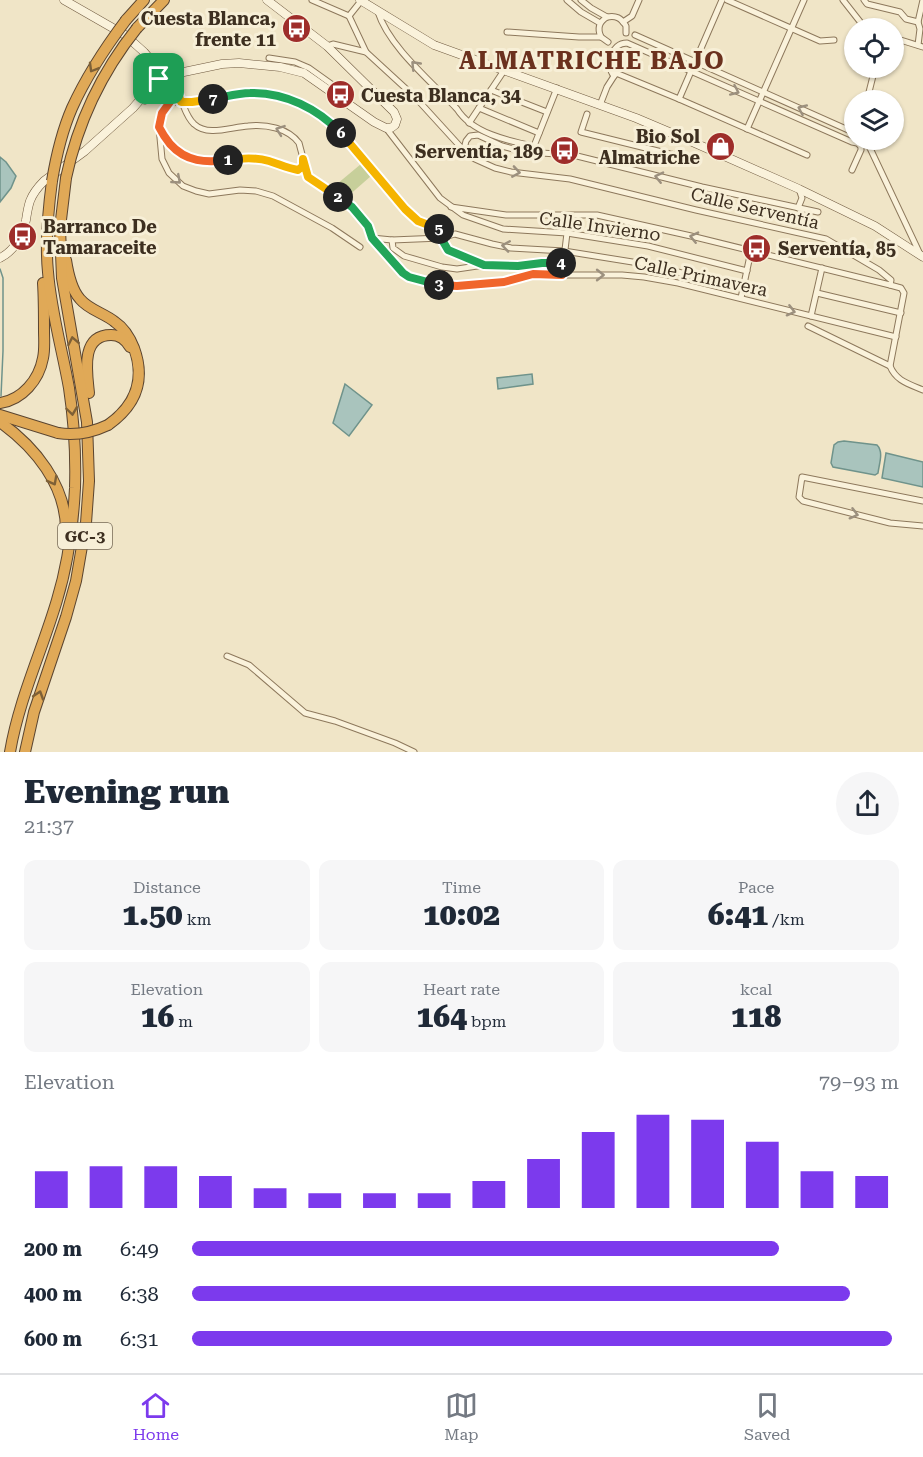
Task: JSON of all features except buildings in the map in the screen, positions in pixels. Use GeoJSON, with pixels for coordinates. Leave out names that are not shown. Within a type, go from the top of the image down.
{"type":"FeatureCollection","features":[{"type":"Feature","properties":{"kind":"highway"},"geometry":{"type":"LineString","coordinates":[[0,403],[16,398],[25,391],[40,370],[43,357],[43,237],[56,162],[71,110],[104,50],[144,0]]}},
{"type":"Feature","properties":{"kind":"highway"},"geometry":{"type":"LineString","coordinates":[[0,415],[58,434],[90,433],[118,418],[134,397],[139,368],[130,339],[115,322],[80,300],[69,276],[64,253],[66,178],[78,132],[90,102],[120,50],[164,0]]}},
{"type":"Feature","properties":{"kind":"highway"},"geometry":{"type":"LineString","coordinates":[[140,25],[171,0]]}},
{"type":"Feature","properties":{"kind":"highway","name":"GC-3"},"geometry":{"type":"LineString","coordinates":[[10,752],[20,709],[64,575],[75,486],[74,422],[50,294],[47,208]]}},
{"type":"Feature","properties":{"kind":"highway","name":"GC-3"},"geometry":{"type":"LineString","coordinates":[[24,752],[34,712],[66,617],[76,580],[86,523],[89,481],[87,422],[62,278],[60,243],[65,211]]}},
{"type":"Feature","properties":{"kind":"highway"},"geometry":{"type":"LineString","coordinates":[[86,523],[93,482],[88,354],[91,345],[98,338],[114,335],[127,342],[138,360]]}},
{"type":"Feature","properties":{"kind":"highway"},"geometry":{"type":"LineString","coordinates":[[0,422],[11,430],[43,464],[62,499],[66,522],[64,575]]}},
{"type":"Feature","properties":{"kind":"main road"},"geometry":{"type":"LineString","coordinates":[[64,0],[125,35],[170,78],[172,84]]}},
{"type":"Feature","properties":{"kind":"main road"},"geometry":{"type":"LineString","coordinates":[[3,257],[12,250],[20,236],[30,200],[39,186],[85,151],[133,108],[160,77],[222,64],[239,63],[292,69],[304,73],[386,128],[395,125],[397,119],[394,112],[327,46],[267,0]]}},
{"type":"Feature","properties":{"kind":"main road"},"geometry":{"type":"LineString","coordinates":[[362,0],[434,45],[636,118],[799,189],[875,226],[921,255]]}},
{"type":"Feature","properties":{"kind":"main road"},"geometry":{"type":"LineString","coordinates":[[138,47],[158,81],[158,86],[164,90]]}},
{"type":"Feature","properties":{"kind":"main road"},"geometry":{"type":"LineString","coordinates":[[133,108],[150,96],[169,90],[172,84],[194,71]]}},
{"type":"Feature","properties":{"kind":"street"},"geometry":{"type":"LineString","coordinates":[[312,0],[349,16],[366,52],[415,97],[464,149]]}},
{"type":"Feature","properties":{"kind":"street"},"geometry":{"type":"LineString","coordinates":[[349,16],[362,0]]}},
{"type":"Feature","properties":{"kind":"street"},"geometry":{"type":"LineString","coordinates":[[567,0],[580,12],[600,23]]}},
{"type":"Feature","properties":{"kind":"street"},"geometry":{"type":"LineString","coordinates":[[580,0],[607,17]]}},
{"type":"Feature","properties":{"kind":"street"},"geometry":{"type":"LineString","coordinates":[[623,22],[632,16],[639,0]]}},
{"type":"Feature","properties":{"kind":"street"},"geometry":{"type":"LineString","coordinates":[[679,99],[722,0]]}},
{"type":"Feature","properties":{"kind":"street"},"geometry":{"type":"LineString","coordinates":[[727,0],[820,41],[834,40]]}},
{"type":"Feature","properties":{"kind":"street"},"geometry":{"type":"LineString","coordinates":[[747,129],[804,0]]}},
{"type":"Feature","properties":{"kind":"street"},"geometry":{"type":"LineString","coordinates":[[843,0],[857,18]]}},
{"type":"Feature","properties":{"kind":"street"},"geometry":{"type":"LineString","coordinates":[[864,0],[867,4],[900,12],[906,19],[918,22]]}},
{"type":"Feature","properties":{"kind":"street"},"geometry":{"type":"LineString","coordinates":[[904,41],[920,46],[918,22],[923,0]]}},
{"type":"Feature","properties":{"kind":"street"},"geometry":{"type":"LineString","coordinates":[[375,9],[387,33],[400,49],[463,117],[469,123],[496,136],[534,146],[557,88]]}},
{"type":"Feature","properties":{"kind":"street"},"geometry":{"type":"LineString","coordinates":[[608,42],[601,37],[599,32],[600,23],[607,17],[616,16],[626,26],[626,33]]}},
{"type":"Feature","properties":{"kind":"street"},"geometry":{"type":"LineString","coordinates":[[507,32],[601,37]]}},
{"type":"Feature","properties":{"kind":"street"},"geometry":{"type":"LineString","coordinates":[[635,35],[844,128]]}},
{"type":"Feature","properties":{"kind":"street"},"geometry":{"type":"LineString","coordinates":[[614,76],[610,71],[610,63],[615,46],[627,43],[844,138]]}},
{"type":"Feature","properties":{"kind":"street"},"geometry":{"type":"LineString","coordinates":[[327,46],[333,44],[366,52]]}},
{"type":"Feature","properties":{"kind":"street"},"geometry":{"type":"LineString","coordinates":[[269,58],[295,62],[309,68],[344,93],[346,102]]}},
{"type":"Feature","properties":{"kind":"street"},"geometry":{"type":"LineString","coordinates":[[469,123],[505,69]]}},
{"type":"Feature","properties":{"kind":"street"},"geometry":{"type":"LineString","coordinates":[[600,105],[616,73],[807,155]]}},
{"type":"Feature","properties":{"kind":"street"},"geometry":{"type":"LineString","coordinates":[[159,127],[170,144],[183,155],[196,160],[210,162],[247,158],[267,160],[298,170],[303,166],[299,142],[288,132],[272,127],[250,125],[211,131],[200,129],[188,117],[172,84]]}},
{"type":"Feature","properties":{"kind":"street"},"geometry":{"type":"LineString","coordinates":[[164,90],[170,102]]}},
{"type":"Feature","properties":{"kind":"street"},"geometry":{"type":"LineString","coordinates":[[491,90],[547,112]]}},
{"type":"Feature","properties":{"kind":"street"},"geometry":{"type":"LineString","coordinates":[[170,102],[192,102],[250,93],[271,95],[306,106],[331,122],[405,209],[418,221],[439,229],[448,250],[484,265]]}},
{"type":"Feature","properties":{"kind":"street"},"geometry":{"type":"LineString","coordinates":[[170,102],[162,113],[159,127],[162,159],[169,173],[183,186],[209,194],[240,190],[256,191],[273,196],[332,228],[360,248]]}},
{"type":"Feature","properties":{"kind":"street"},"geometry":{"type":"LineString","coordinates":[[479,108],[539,133]]}},
{"type":"Feature","properties":{"kind":"street"},"geometry":{"type":"LineString","coordinates":[[587,114],[581,132],[688,157]]}},
{"type":"Feature","properties":{"kind":"street"},"geometry":{"type":"LineString","coordinates":[[386,128],[426,183],[451,207],[506,215],[597,216],[627,221],[890,285]]}},
{"type":"Feature","properties":{"kind":"street","name":"Calle Serventía"},"geometry":{"type":"LineString","coordinates":[[818,212],[702,187],[573,155],[525,152],[502,146],[478,135],[470,136],[464,149],[475,159],[510,172],[570,179],[826,239],[879,270],[891,280],[890,285],[901,288],[904,293],[901,313]]}},
{"type":"Feature","properties":{"kind":"street"},"geometry":{"type":"LineString","coordinates":[[852,170],[861,150]]}},
{"type":"Feature","properties":{"kind":"street"},"geometry":{"type":"LineString","coordinates":[[871,150],[921,255]]}},
{"type":"Feature","properties":{"kind":"street","name":"Calle Primavera"},"geometry":{"type":"LineString","coordinates":[[303,159],[308,177],[352,207],[368,226],[372,238],[409,277],[440,286],[457,286],[504,282],[533,274],[622,274],[678,283],[896,337]]}},
{"type":"Feature","properties":{"kind":"street"},"geometry":{"type":"LineString","coordinates":[[798,208],[802,198],[799,189]]}},
{"type":"Feature","properties":{"kind":"street"},"geometry":{"type":"LineString","coordinates":[[798,208],[813,196]]}},
{"type":"Feature","properties":{"kind":"street","name":"Calle Invierno"},"geometry":{"type":"LineString","coordinates":[[451,207],[463,215],[502,229],[567,233],[648,246],[747,271]]}},
{"type":"Feature","properties":{"kind":"street"},"geometry":{"type":"LineString","coordinates":[[562,275],[567,233]]}},
{"type":"Feature","properties":{"kind":"street"},"geometry":{"type":"LineString","coordinates":[[372,238],[392,240],[441,238],[455,234],[511,248],[564,251],[645,264],[743,288]]}},
{"type":"Feature","properties":{"kind":"street"},"geometry":{"type":"LineString","coordinates":[[392,240],[393,248],[404,256],[457,269],[484,265],[518,266],[564,262]]}},
{"type":"Feature","properties":{"kind":"street"},"geometry":{"type":"LineString","coordinates":[[741,298],[751,251]]}},
{"type":"Feature","properties":{"kind":"street"},"geometry":{"type":"LineString","coordinates":[[811,316],[822,268]]}},
{"type":"Feature","properties":{"kind":"street"},"geometry":{"type":"LineString","coordinates":[[817,293],[901,313],[890,366]]}},
{"type":"Feature","properties":{"kind":"street"},"geometry":{"type":"LineString","coordinates":[[808,326],[890,366],[900,380],[923,390]]}},
{"type":"Feature","properties":{"kind":"street"},"geometry":{"type":"LineString","coordinates":[[923,501],[802,477],[799,497],[803,501],[890,523],[923,526]]}},
{"type":"Feature","properties":{"kind":"street"},"geometry":{"type":"LineString","coordinates":[[227,656],[249,665],[305,713],[335,721],[414,752]]}},
{"type":"Feature","properties":{"kind":"green space"},"geometry":{"type":"Polygon","coordinates":[[[361,164],[371,176],[347,197],[337,184],[361,164]]]}},
{"type":"Feature","properties":{"kind":"water"},"geometry":{"type":"Polygon","coordinates":[[[0,157],[16,176],[11,188],[0,202],[0,157]]]}},
{"type":"Feature","properties":{"kind":"water"},"geometry":{"type":"Polygon","coordinates":[[[532,374],[533,384],[498,389],[497,378],[532,374]]]}},
{"type":"Feature","properties":{"kind":"water"},"geometry":{"type":"Polygon","coordinates":[[[345,384],[372,405],[349,436],[333,423],[345,384]]]}},
{"type":"Feature","properties":{"kind":"water"},"geometry":{"type":"Polygon","coordinates":[[[844,441],[877,445],[881,455],[878,473],[875,475],[833,467],[831,463],[834,445],[844,441]]]}},
{"type":"Feature","properties":{"kind":"water"},"geometry":{"type":"Polygon","coordinates":[[[886,453],[923,462],[923,487],[882,478],[886,453]]]}},
{"type":"Feature","properties":{"kind":"waterway","name":"Barranco De Tamaraceite"},"geometry":{"type":"LineString","coordinates":[[0,269],[3,278],[1,396]]}},
{"type":"Feature","properties":{"kind":"place","name":"Cuesta Blanca, frente 11"},"geometry":{"type":"Point","coordinates":[297,28]}},
{"type":"Feature","properties":{"kind":"place","name":"Cuesta Blanca, 34"},"geometry":{"type":"Point","coordinates":[340,95]}},
{"type":"Feature","properties":{"kind":"place","name":"Bio Sol Almatriche"},"geometry":{"type":"Point","coordinates":[721,146]}},
{"type":"Feature","properties":{"kind":"place","name":"Serventía, 189"},"geometry":{"type":"Point","coordinates":[564,151]}},
{"type":"Feature","properties":{"kind":"place","name":"Barranco De Tamaraceite"},"geometry":{"type":"Point","coordinates":[22,236]}},
{"type":"Feature","properties":{"kind":"place","name":"Serventía, 85"},"geometry":{"type":"Point","coordinates":[757,248]}},
{"type":"Feature","properties":{"kind":"district","name":"ALMATRICHE BAJO"},"geometry":{"type":"Point","coordinates":[592,61]}},
{"type":"Feature","properties":{"kind":"route"},"geometry":{"type":"LineString","coordinates":[[162,76],[170,78],[181,102],[250,93],[271,95],[306,106],[331,122],[405,209],[418,221],[439,229],[448,250],[484,265],[518,266],[564,262],[562,275],[533,274],[504,282],[457,286],[440,286],[409,277],[372,238],[368,226],[352,207],[308,177],[303,159],[303,166],[298,170],[267,160],[247,158],[210,162],[183,155],[170,144],[159,127],[162,113],[170,102],[164,90],[158,86],[159,79],[162,76]]}}]}
